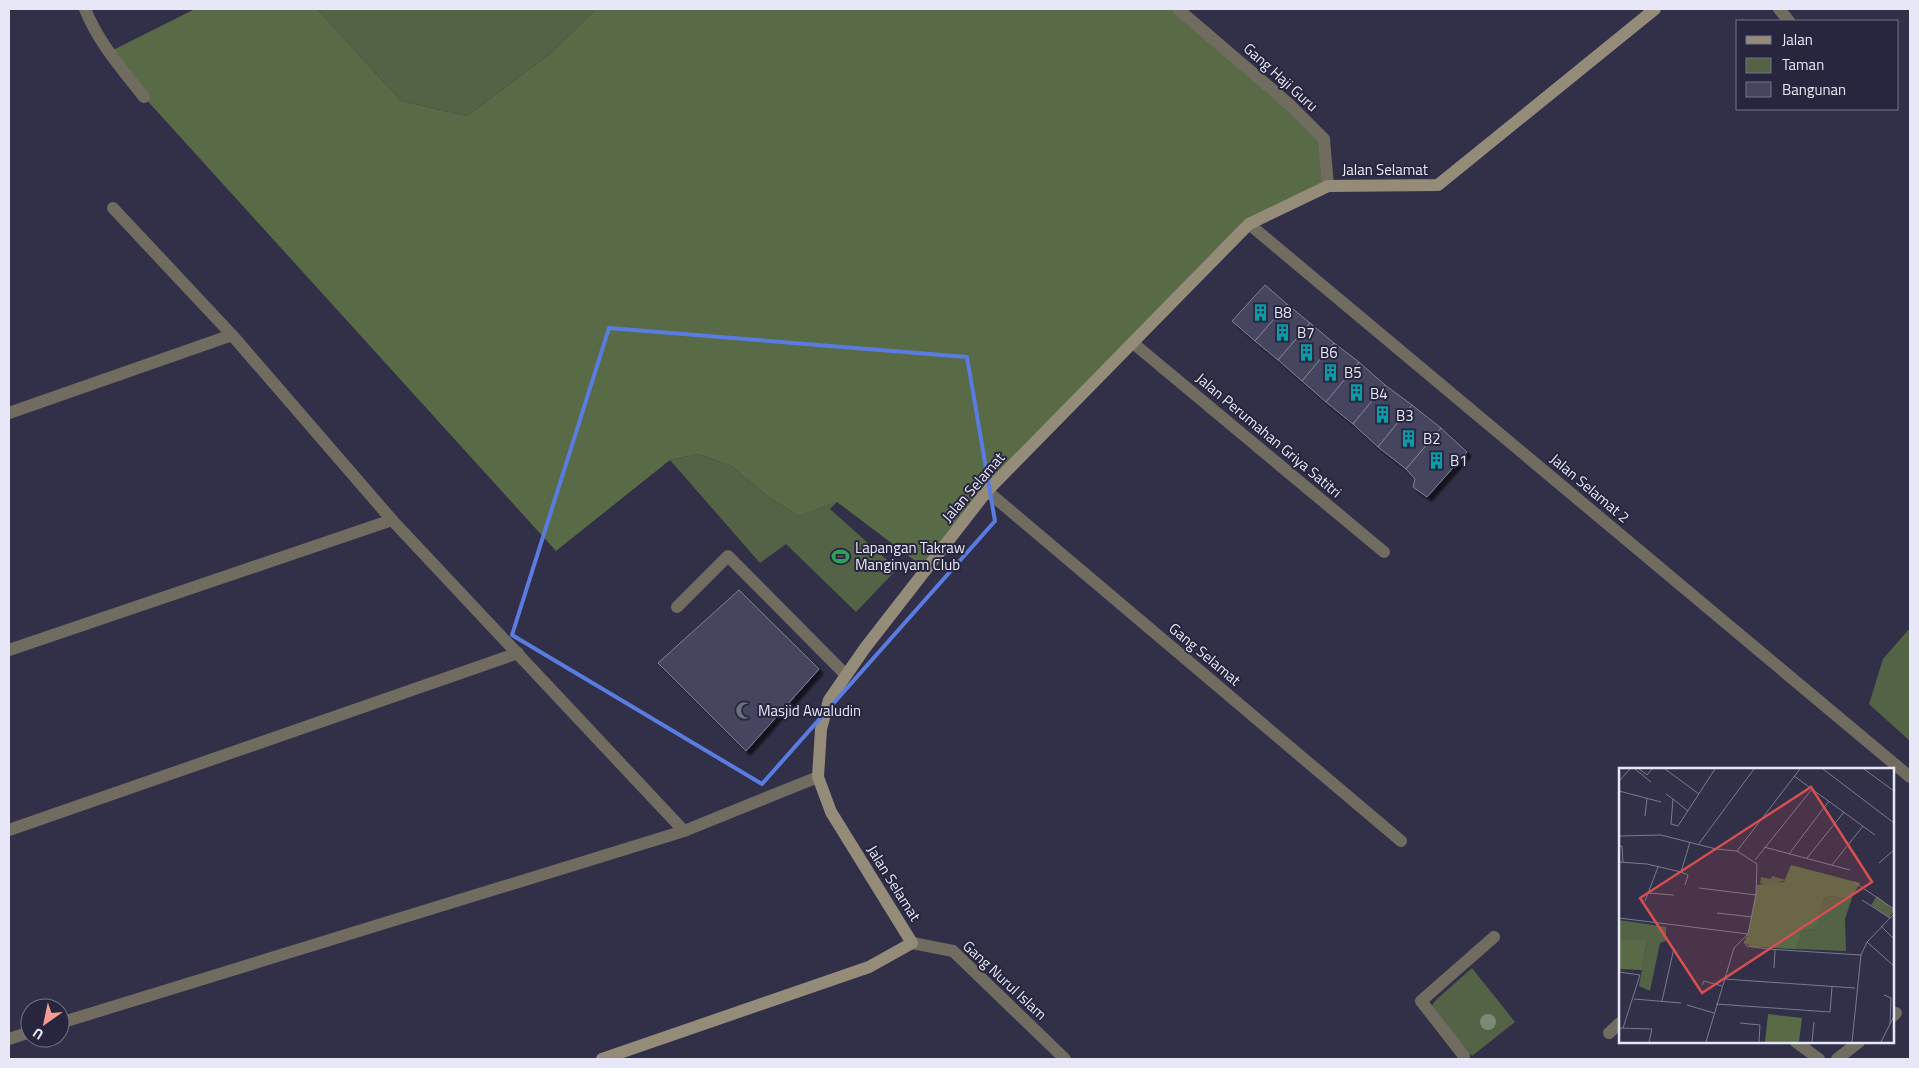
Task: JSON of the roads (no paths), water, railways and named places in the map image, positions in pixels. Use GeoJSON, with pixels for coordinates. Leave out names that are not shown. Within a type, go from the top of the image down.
{"type":"FeatureCollection","features":[{"type":"Feature","properties":{"kind":"street"},"geometry":{"type":"LineString","coordinates":[[85,9],[91,26],[144,97]]}},
{"type":"Feature","properties":{"kind":"street","name":"Gang Haji Guru"},"geometry":{"type":"LineString","coordinates":[[1178,9],[1289,104],[1324,139],[1328,186]]}},
{"type":"Feature","properties":{"kind":"street","name":"Jalan Selamat"},"geometry":{"type":"LineString","coordinates":[[602,1059],[869,967],[912,943],[831,812],[818,777],[820,729],[829,700],[846,675],[871,640],[988,491],[1249,224],[1328,186],[1438,185],[1655,9]]}},
{"type":"Feature","properties":{"kind":"street"},"geometry":{"type":"LineString","coordinates":[[1779,9],[1788,20]]}},
{"type":"Feature","properties":{"kind":"street"},"geometry":{"type":"LineString","coordinates":[[113,208],[232,335],[392,520],[684,831]]}},
{"type":"Feature","properties":{"kind":"street","name":"Jalan Selamat 2"},"geometry":{"type":"LineString","coordinates":[[1249,224],[1910,777]]}},
{"type":"Feature","properties":{"kind":"street"},"geometry":{"type":"LineString","coordinates":[[9,413],[232,335]]}},
{"type":"Feature","properties":{"kind":"street","name":"Jalan Perumahan Griya Satitri"},"geometry":{"type":"LineString","coordinates":[[1133,343],[1384,552]]}},
{"type":"Feature","properties":{"kind":"street","name":"Gang Selamat"},"geometry":{"type":"LineString","coordinates":[[988,491],[1402,841]]}},
{"type":"Feature","properties":{"kind":"street"},"geometry":{"type":"LineString","coordinates":[[9,650],[392,520]]}},
{"type":"Feature","properties":{"kind":"street"},"geometry":{"type":"LineString","coordinates":[[677,607],[728,556],[846,675]]}},
{"type":"Feature","properties":{"kind":"street"},"geometry":{"type":"LineString","coordinates":[[9,830],[518,653]]}},
{"type":"Feature","properties":{"kind":"street"},"geometry":{"type":"LineString","coordinates":[[70,1020],[684,831],[818,777]]}},
{"type":"Feature","properties":{"kind":"street"},"geometry":{"type":"LineString","coordinates":[[1464,1058],[1422,1001],[1494,937]]}},
{"type":"Feature","properties":{"kind":"street","name":"Gang Nurul Islam"},"geometry":{"type":"LineString","coordinates":[[912,943],[954,951],[1065,1059]]}},
{"type":"Feature","properties":{"kind":"street"},"geometry":{"type":"LineString","coordinates":[[1609,1033],[1619,1024]]}},
{"type":"Feature","properties":{"kind":"street"},"geometry":{"type":"LineString","coordinates":[[1797,1043],[1819,1059]]}},
{"type":"Feature","properties":{"kind":"street"},"geometry":{"type":"LineString","coordinates":[[1837,1059],[1858,1043]]}},
{"type":"Feature","properties":{"kind":"place","name":"B8"},"geometry":{"type":"Point","coordinates":[1260,312]}},
{"type":"Feature","properties":{"kind":"place","name":"B7"},"geometry":{"type":"Point","coordinates":[1283,332]}},
{"type":"Feature","properties":{"kind":"place","name":"B6"},"geometry":{"type":"Point","coordinates":[1306,352]}},
{"type":"Feature","properties":{"kind":"place","name":"B5"},"geometry":{"type":"Point","coordinates":[1330,372]}},
{"type":"Feature","properties":{"kind":"place","name":"B4"},"geometry":{"type":"Point","coordinates":[1356,393]}},
{"type":"Feature","properties":{"kind":"place","name":"B3"},"geometry":{"type":"Point","coordinates":[1382,415]}},
{"type":"Feature","properties":{"kind":"place","name":"B2"},"geometry":{"type":"Point","coordinates":[1409,438]}},
{"type":"Feature","properties":{"kind":"place","name":"B1"},"geometry":{"type":"Point","coordinates":[1436,460]}},
{"type":"Feature","properties":{"kind":"place","name":"Lapangan Takraw Manginyam Club"},"geometry":{"type":"Point","coordinates":[841,556]}},
{"type":"Feature","properties":{"kind":"place","name":"Masjid Awaludin"},"geometry":{"type":"Point","coordinates":[744,710]}}]}
